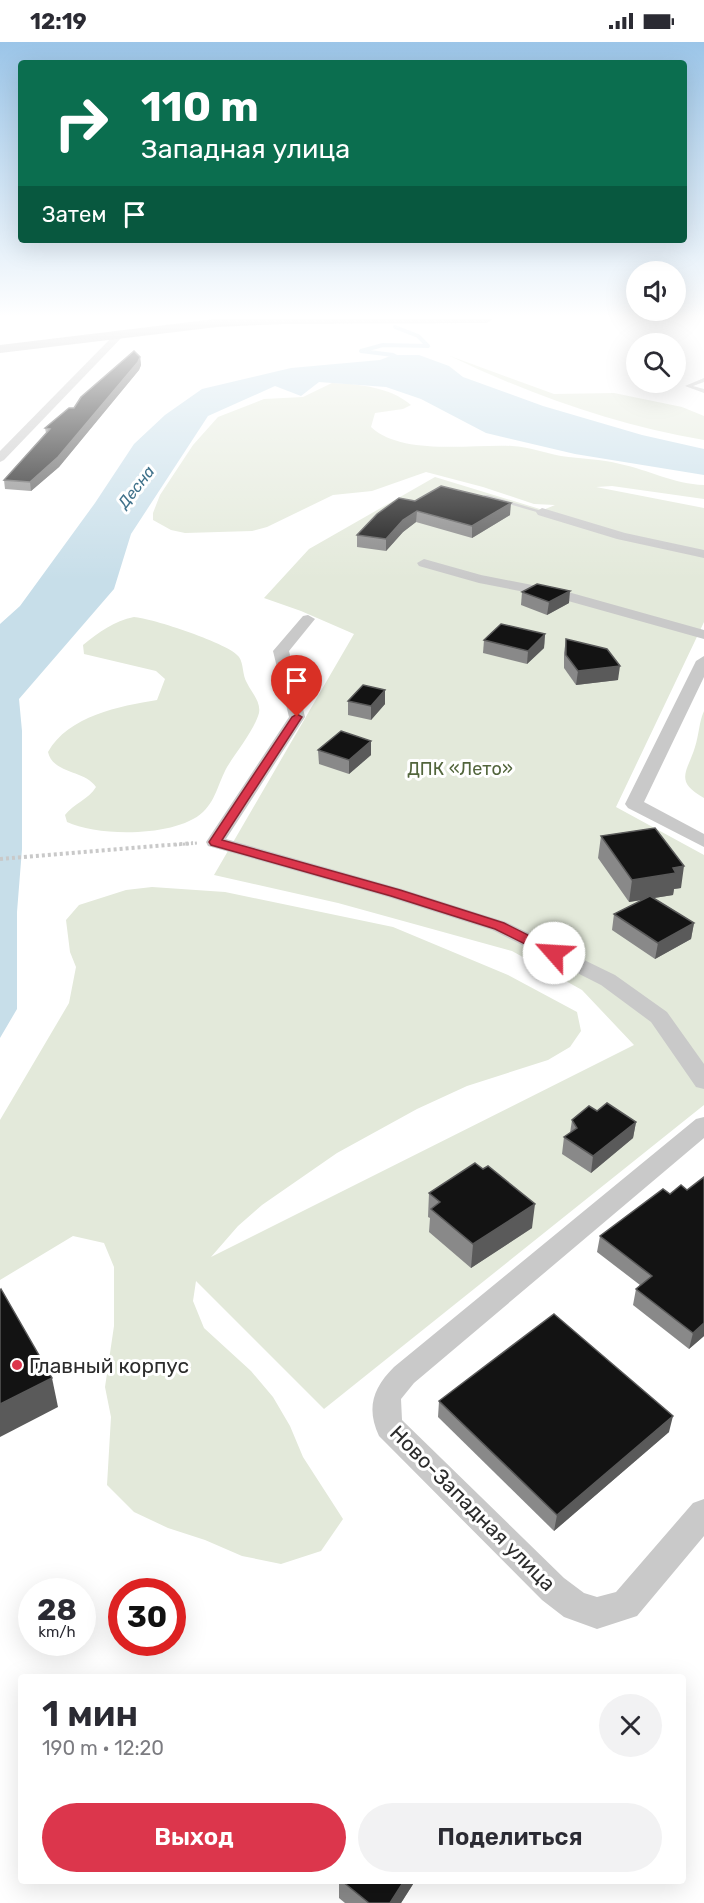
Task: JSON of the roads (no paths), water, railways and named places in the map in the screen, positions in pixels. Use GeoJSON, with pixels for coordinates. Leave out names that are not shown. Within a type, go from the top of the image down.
{"type":"FeatureCollection","features":[{"type":"Feature","properties":{"kind":"street"},"geometry":{"type":"LineString","coordinates":[[2,453],[49,406]]}},
{"type":"Feature","properties":{"kind":"street"},"geometry":{"type":"LineString","coordinates":[[542,512],[622,536],[704,554]]}},
{"type":"Feature","properties":{"kind":"street"},"geometry":{"type":"LineString","coordinates":[[424,563],[479,579],[563,595],[704,634]]}},
{"type":"Feature","properties":{"kind":"street"},"geometry":{"type":"LineString","coordinates":[[308,619],[281,651],[297,717],[215,842],[395,893],[509,931],[608,980],[659,1017],[704,1080]]}},
{"type":"Feature","properties":{"kind":"street"},"geometry":{"type":"LineString","coordinates":[[704,661],[634,804],[704,841]]}},
{"type":"Feature","properties":{"kind":"street","name":"Ново-Западная улица"},"geometry":{"type":"LineString","coordinates":[[704,1125],[404,1375],[388,1391],[384,1410],[388,1427],[553,1589],[575,1606],[597,1613],[626,1605],[704,1513]]}},
{"type":"Feature","properties":{"kind":"lane"},"geometry":{"type":"LineString","coordinates":[[486,496],[542,512]]}},
{"type":"Feature","properties":{"kind":"water","name":"Десна"},"geometry":{"type":"Polygon","coordinates":[[[178,406],[231,406],[208,416],[131,534],[114,589],[19,699],[22,731],[22,849],[17,912],[17,1009],[0,1038],[0,624],[20,606],[95,503],[134,444],[178,406]]]}},
{"type":"Feature","properties":{"kind":"water"},"geometry":{"type":"Polygon","coordinates":[[[434,406],[543,406],[642,435],[704,449],[704,475],[575,454],[486,433],[434,406]]]}},
{"type":"Feature","properties":{"kind":"place","name":"Главный корпус"},"geometry":{"type":"Point","coordinates":[17,1365]}},
{"type":"Feature","properties":{"kind":"park label","name":"ДПК «Лето»"},"geometry":{"type":"Point","coordinates":[460,769]}}]}
